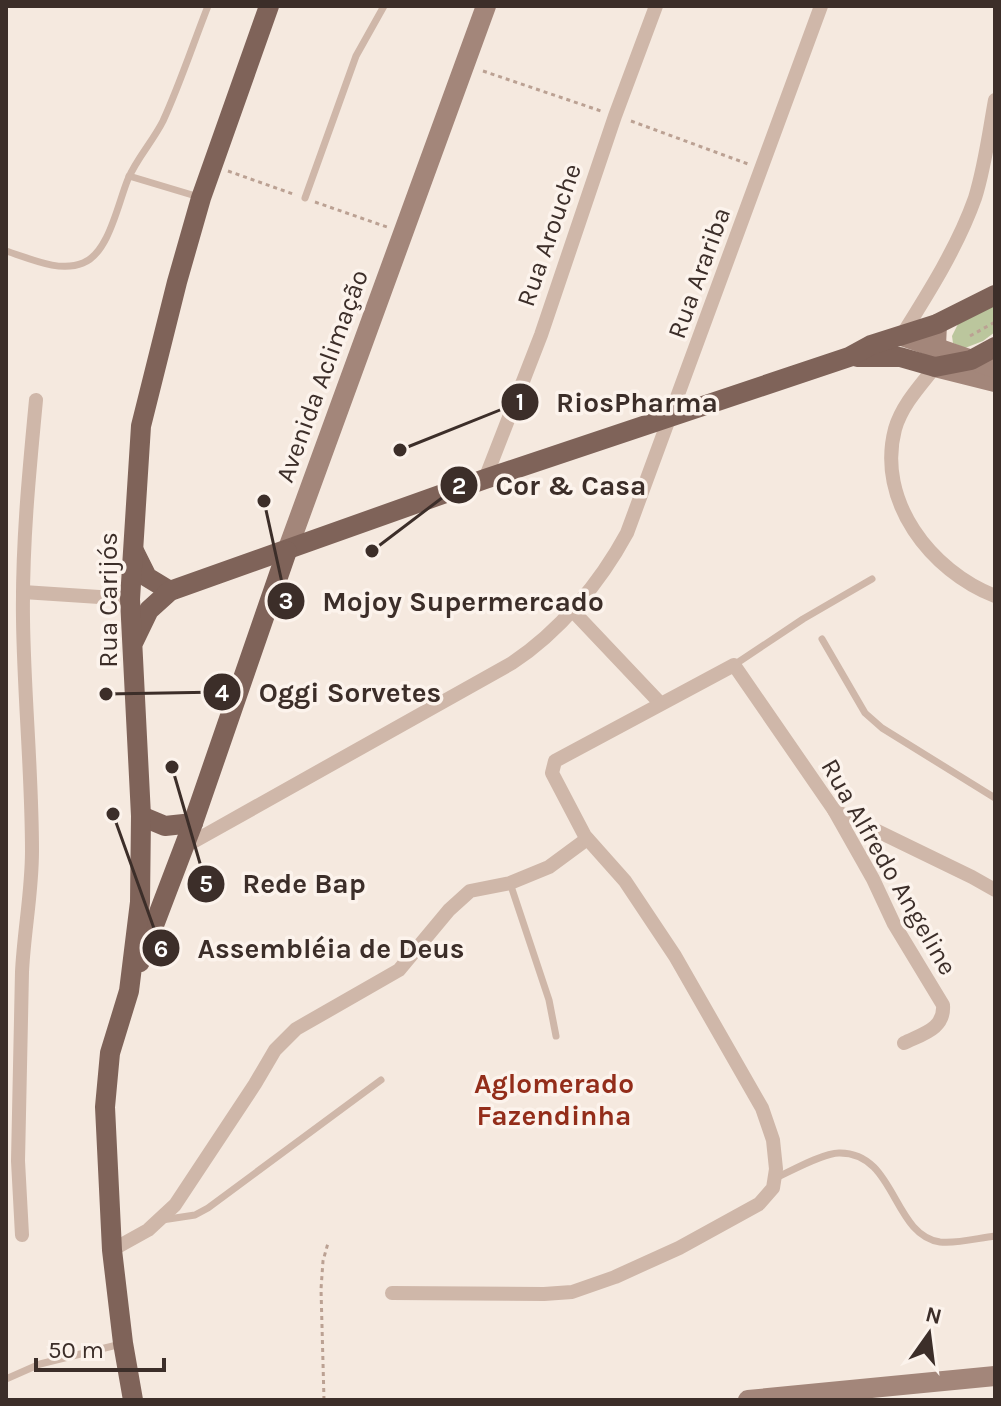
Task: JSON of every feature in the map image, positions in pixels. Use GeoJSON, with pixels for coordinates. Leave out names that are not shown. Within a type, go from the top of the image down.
{"type":"FeatureCollection","features":[{"type":"Feature","properties":{"kind":"main road","name":"Rua Carijós"},"geometry":{"type":"LineString","coordinates":[[133,1400],[112,1250],[106,1081],[110,1053],[129,991],[140,902],[141,816],[130,599],[141,426],[201,198],[269,6]]}},
{"type":"Feature","properties":{"kind":"main road"},"geometry":{"type":"LineString","coordinates":[[132,644],[149,610],[170,591],[485,479],[849,357],[871,345],[937,324],[995,295]]}},
{"type":"Feature","properties":{"kind":"main road"},"geometry":{"type":"LineString","coordinates":[[849,357],[971,360],[993,355]]}},
{"type":"Feature","properties":{"kind":"main road"},"geometry":{"type":"LineString","coordinates":[[132,546],[147,577],[170,591]]}},
{"type":"Feature","properties":{"kind":"main road","name":"Avenida Aclimação"},"geometry":{"type":"LineString","coordinates":[[129,991],[193,823],[287,551]]}},
{"type":"Feature","properties":{"kind":"main road"},"geometry":{"type":"LineString","coordinates":[[141,816],[165,826],[193,823]]}},
{"type":"Feature","properties":{"kind":"street","name":"Avenida Aclimação"},"geometry":{"type":"LineString","coordinates":[[287,551],[486,6]]}},
{"type":"Feature","properties":{"kind":"street","name":"Rua Arouche"},"geometry":{"type":"LineString","coordinates":[[485,479],[541,335],[615,116],[656,6]]}},
{"type":"Feature","properties":{"kind":"street","name":"Rua Arariba"},"geometry":{"type":"LineString","coordinates":[[184,847],[537,647],[598,581],[627,533],[821,6]]}},
{"type":"Feature","properties":{"kind":"street"},"geometry":{"type":"LineString","coordinates":[[995,100],[975,196],[962,228],[902,336],[935,358],[995,382]]}},
{"type":"Feature","properties":{"kind":"street"},"geometry":{"type":"LineString","coordinates":[[937,324],[935,358],[905,404],[896,427],[891,471],[897,497],[921,541],[949,570],[995,596]]}},
{"type":"Feature","properties":{"kind":"street"},"geometry":{"type":"LineString","coordinates":[[22,1235],[18,1161],[22,972],[32,850],[23,592],[24,529],[36,400]]}},
{"type":"Feature","properties":{"kind":"street"},"geometry":{"type":"LineString","coordinates":[[23,592],[130,599]]}},
{"type":"Feature","properties":{"kind":"street"},"geometry":{"type":"LineString","coordinates":[[571,609],[660,703]]}},
{"type":"Feature","properties":{"kind":"street"},"geometry":{"type":"LineString","coordinates":[[392,1293],[572,1292],[615,1277],[679,1248],[759,1204],[773,1188],[776,1169],[773,1140],[762,1108],[653,921],[625,881],[587,839],[565,803],[552,773],[555,761],[734,665]]}},
{"type":"Feature","properties":{"kind":"street","name":"Rua Alfredo Angeline"},"geometry":{"type":"LineString","coordinates":[[734,665],[834,810],[894,924],[943,1005],[937,1026],[904,1043]]}},
{"type":"Feature","properties":{"kind":"street"},"geometry":{"type":"LineString","coordinates":[[834,810],[995,890]]}},
{"type":"Feature","properties":{"kind":"street"},"geometry":{"type":"LineString","coordinates":[[112,1250],[160,1220],[175,1205],[275,1050],[296,1029],[399,970],[449,910],[470,891],[510,883],[549,867],[587,839]]}},
{"type":"Feature","properties":{"kind":"street"},"geometry":{"type":"LineString","coordinates":[[748,1400],[888,1393],[995,1376]]}},
{"type":"Feature","properties":{"kind":"lane"},"geometry":{"type":"LineString","coordinates":[[6,251],[62,266],[81,264],[94,257],[104,244],[129,176],[162,122],[208,6]]}},
{"type":"Feature","properties":{"kind":"lane"},"geometry":{"type":"LineString","coordinates":[[305,198],[356,56],[384,6]]}},
{"type":"Feature","properties":{"kind":"lane"},"geometry":{"type":"LineString","coordinates":[[129,176],[201,198]]}},
{"type":"Feature","properties":{"kind":"lane"},"geometry":{"type":"LineString","coordinates":[[734,665],[803,619],[872,579]]}},
{"type":"Feature","properties":{"kind":"lane"},"geometry":{"type":"LineString","coordinates":[[822,639],[865,713],[882,728],[995,798]]}},
{"type":"Feature","properties":{"kind":"lane"},"geometry":{"type":"LineString","coordinates":[[510,883],[549,1000],[556,1036]]}},
{"type":"Feature","properties":{"kind":"lane"},"geometry":{"type":"LineString","coordinates":[[160,1220],[195,1215],[208,1208],[381,1080]]}},
{"type":"Feature","properties":{"kind":"lane"},"geometry":{"type":"LineString","coordinates":[[775,1178],[837,1153],[862,1157],[880,1173],[918,1234],[940,1242],[995,1236]]}},
{"type":"Feature","properties":{"kind":"lane"},"geometry":{"type":"LineString","coordinates":[[6,1379],[40,1364],[123,1343]]}},
{"type":"Feature","properties":{"kind":"path"},"geometry":{"type":"LineString","coordinates":[[993,355],[970,336],[995,322]]}},
{"type":"Feature","properties":{"kind":"path"},"geometry":{"type":"LineString","coordinates":[[324,1400],[321,1289],[328,1243]]}},
{"type":"Feature","properties":{"kind":"green space"},"geometry":{"type":"Polygon","coordinates":[[[995,305],[995,332],[965,348],[953,343],[952,336],[958,324],[995,305]]]}},
{"type":"Feature","properties":{"kind":"place","name":"RiosPharma"},"geometry":{"type":"Point","coordinates":[400,450]}},
{"type":"Feature","properties":{"kind":"place","name":"Mojoy Supermercado"},"geometry":{"type":"Point","coordinates":[264,501]}},
{"type":"Feature","properties":{"kind":"place","name":"Cor & Casa"},"geometry":{"type":"Point","coordinates":[372,551]}},
{"type":"Feature","properties":{"kind":"place","name":"Oggi Sorvetes"},"geometry":{"type":"Point","coordinates":[106,694]}},
{"type":"Feature","properties":{"kind":"place","name":"Rede Bap"},"geometry":{"type":"Point","coordinates":[172,767]}},
{"type":"Feature","properties":{"kind":"place","name":"Assembléia de Deus"},"geometry":{"type":"Point","coordinates":[113,814]}},
{"type":"Feature","properties":{"kind":"district","name":"Aglomerado Fazendinha"},"geometry":{"type":"Point","coordinates":[554,1099]}}]}
